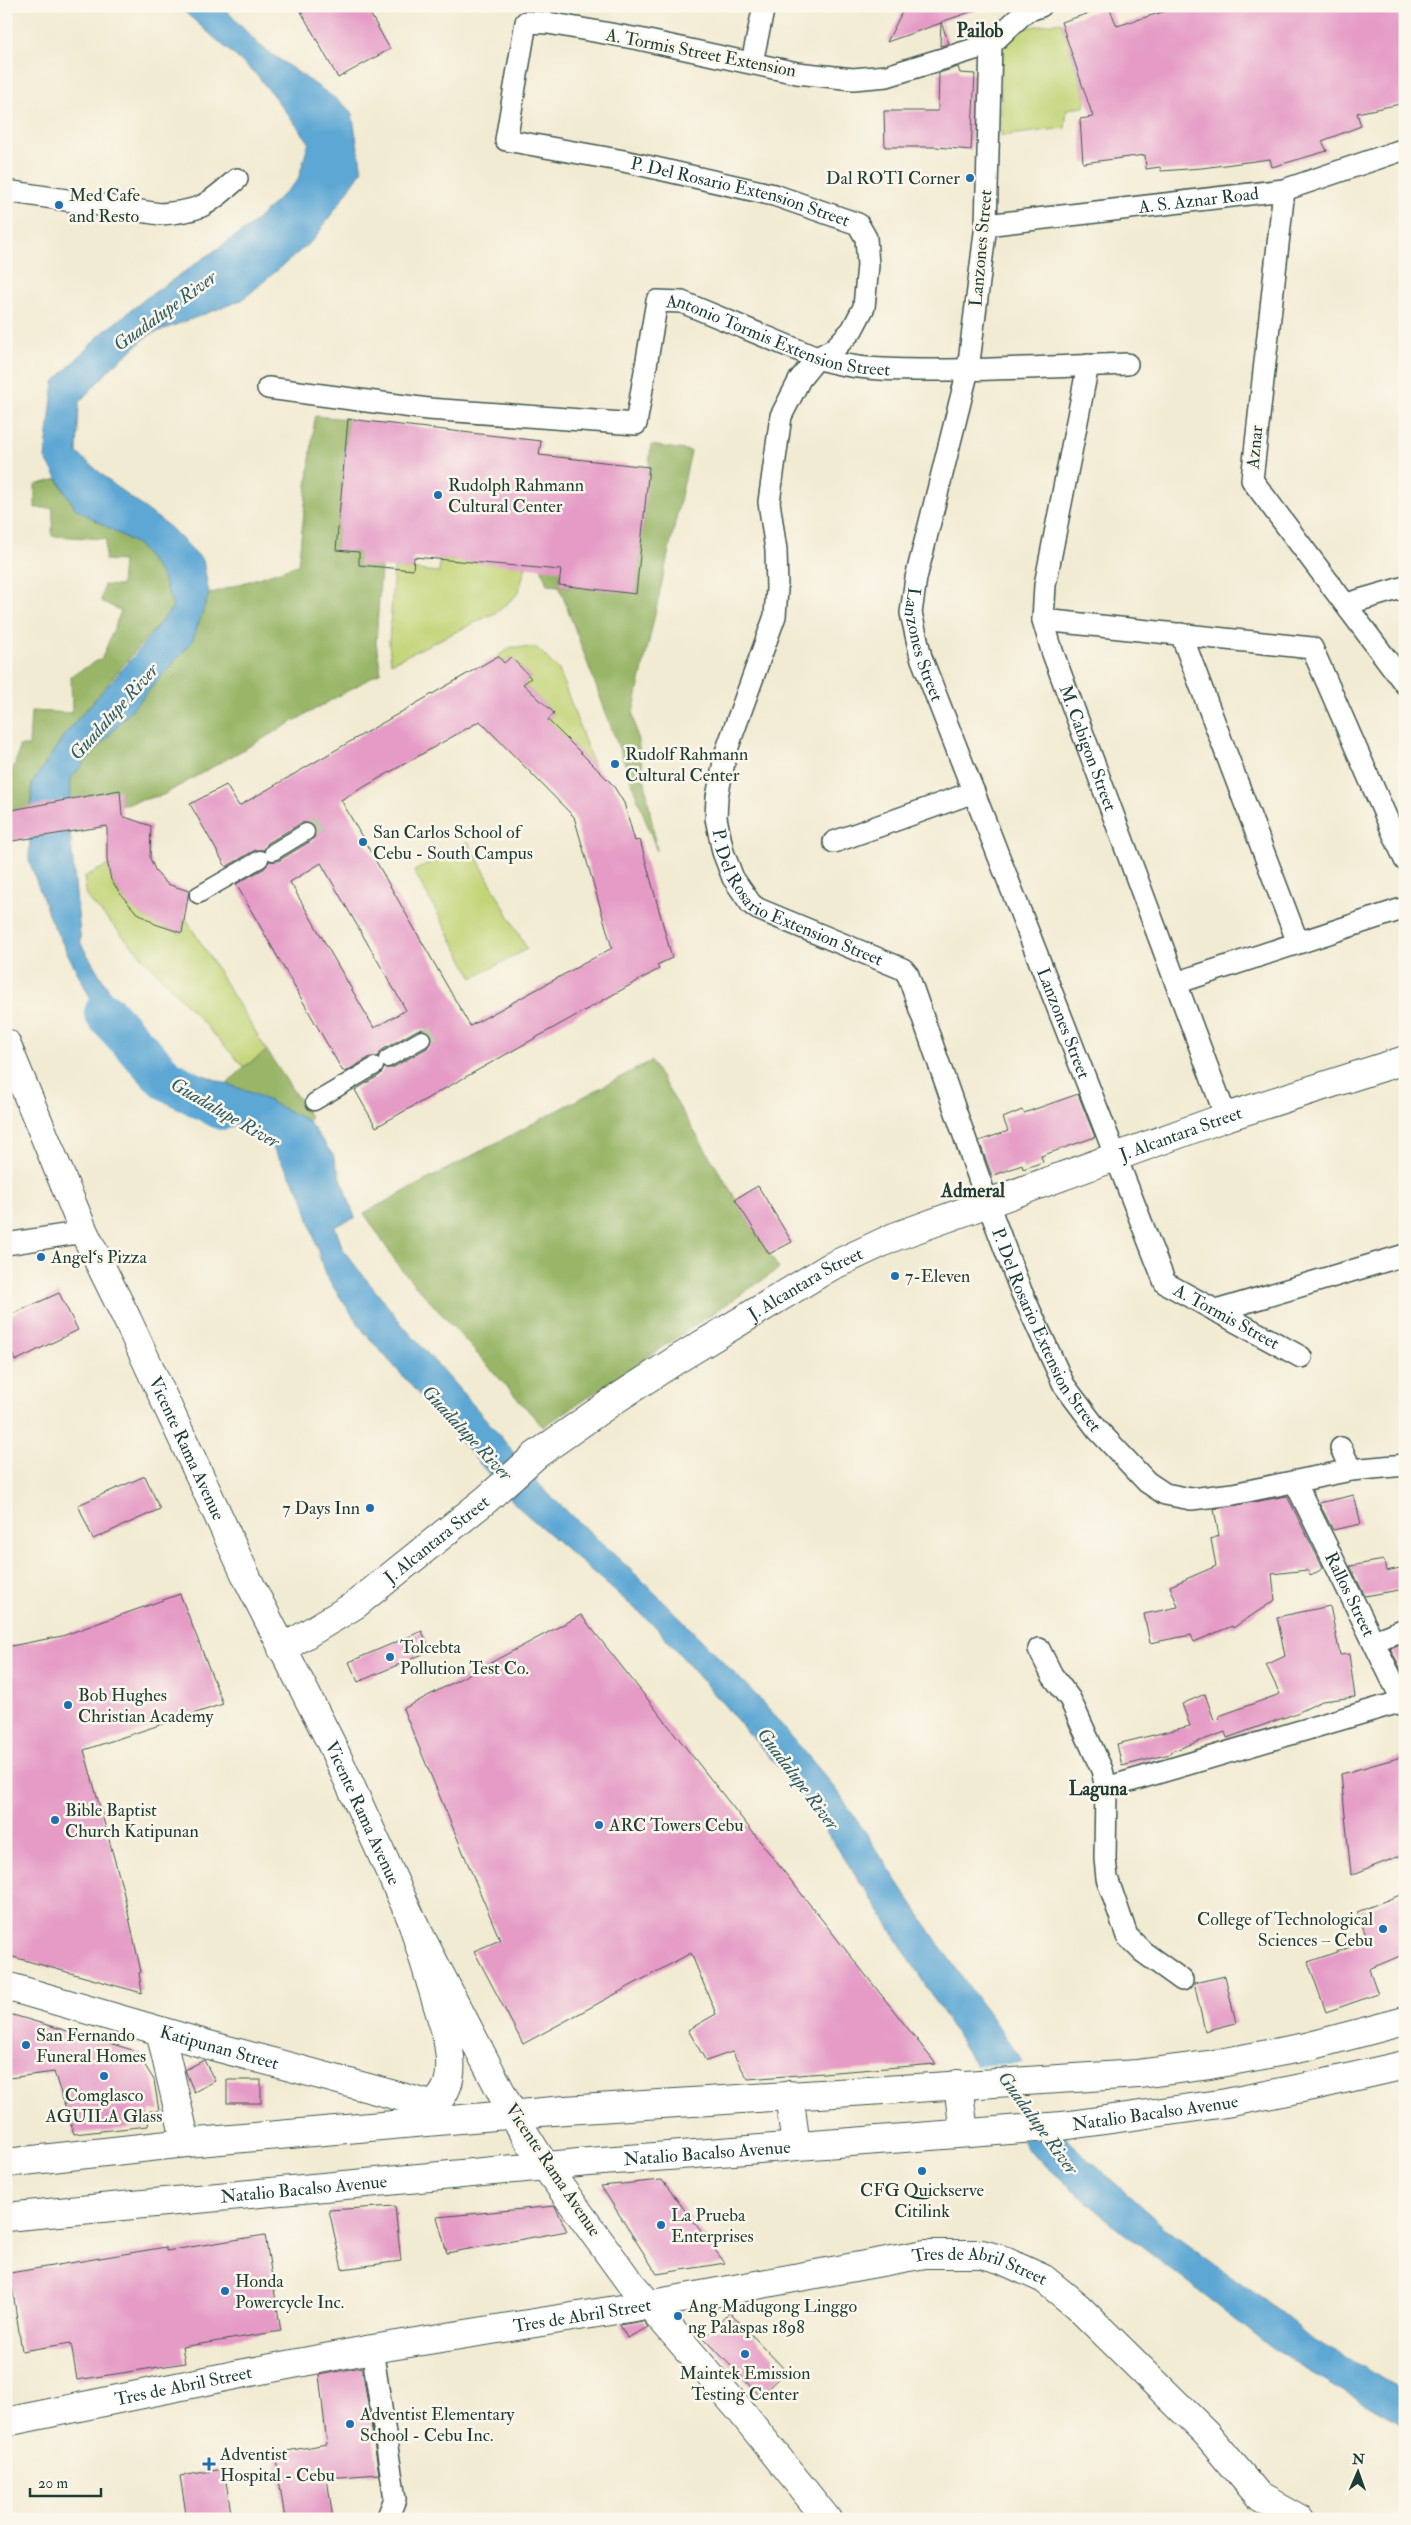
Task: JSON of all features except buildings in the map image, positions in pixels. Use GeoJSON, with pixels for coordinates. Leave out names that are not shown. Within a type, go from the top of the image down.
{"type":"FeatureCollection","features":[{"type":"Feature","properties":{"kind":"main road","name":"Vicente Rama Avenue"},"geometry":{"type":"LineString","coordinates":[[6,1043],[84,1232],[127,1319],[282,1649],[330,1741],[411,1918],[514,2115],[545,2166],[647,2305],[739,2409],[827,2519]]}},
{"type":"Feature","properties":{"kind":"main road","name":"J. Alcantara Street"},"geometry":{"type":"LineString","coordinates":[[282,1649],[355,1605],[487,1500],[536,1455],[676,1360],[830,1267],[894,1237],[1226,1117],[1405,1060]]}},
{"type":"Feature","properties":{"kind":"main road"},"geometry":{"type":"LineString","coordinates":[[410,2123],[435,2106],[447,2090],[450,2049],[411,1918]]}},
{"type":"Feature","properties":{"kind":"main road","name":"Katipunan Street"},"geometry":{"type":"LineString","coordinates":[[6,1986],[160,2031],[435,2106]]}},
{"type":"Feature","properties":{"kind":"main road"},"geometry":{"type":"LineString","coordinates":[[6,2163],[186,2143],[410,2123],[970,2083],[1138,2074],[1209,2065],[1306,2047],[1405,2021]]}},
{"type":"Feature","properties":{"kind":"main road"},"geometry":{"type":"LineString","coordinates":[[160,2031],[186,2143]]}},
{"type":"Feature","properties":{"kind":"main road","name":"Natalio Bacalso Avenue"},"geometry":{"type":"LineString","coordinates":[[6,2217],[545,2166],[1062,2126],[1226,2103],[1317,2086],[1405,2065]]}},
{"type":"Feature","properties":{"kind":"main road"},"geometry":{"type":"LineString","coordinates":[[964,2133],[970,2083]]}},
{"type":"Feature","properties":{"kind":"main road"},"geometry":{"type":"LineString","coordinates":[[789,2096],[796,2146]]}},
{"type":"Feature","properties":{"kind":"main road","name":"Tres de Abril Street"},"geometry":{"type":"LineString","coordinates":[[6,2422],[372,2349],[647,2305],[925,2254],[982,2254],[1000,2259],[1044,2279],[1077,2306],[1206,2433],[1262,2507],[1300,2519]]}},
{"type":"Feature","properties":{"kind":"street"},"geometry":{"type":"LineString","coordinates":[[752,62],[764,6]]}},
{"type":"Feature","properties":{"kind":"street"},"geometry":{"type":"LineString","coordinates":[[991,44],[1026,11],[1041,6]]}},
{"type":"Feature","properties":{"kind":"street","name":"A. Tormis Street Extension"},"geometry":{"type":"LineString","coordinates":[[506,140],[526,22],[548,23],[639,39],[798,73],[862,78],[887,76],[991,44]]}},
{"type":"Feature","properties":{"kind":"street","name":"Lanzones Street"},"geometry":{"type":"LineString","coordinates":[[991,44],[986,225],[968,370],[916,578],[912,614],[920,657],[1116,1158]]}},
{"type":"Feature","properties":{"kind":"street","name":"P. Del Rosario Extension Street"},"geometry":{"type":"LineString","coordinates":[[506,140],[624,161],[774,195],[858,224],[866,238],[868,264],[864,308],[852,330],[834,349],[817,358],[800,379],[781,416],[769,502],[776,550],[778,589],[775,616],[726,752],[716,818],[723,852],[733,878],[751,904],[758,909],[903,969],[908,975],[988,1204],[1021,1291],[1064,1385],[1097,1429],[1147,1482],[1165,1494],[1191,1499],[1233,1494],[1351,1470],[1405,1465]]}},
{"type":"Feature","properties":{"kind":"street","name":"A. S. Aznar Road"},"geometry":{"type":"LineString","coordinates":[[986,225],[1284,190],[1405,149]]}},
{"type":"Feature","properties":{"kind":"street"},"geometry":{"type":"LineString","coordinates":[[6,191],[160,214],[180,212],[205,206],[238,179]]}},
{"type":"Feature","properties":{"kind":"street","name":"Aznar"},"geometry":{"type":"LineString","coordinates":[[1284,190],[1252,480],[1405,684]]}},
{"type":"Feature","properties":{"kind":"street","name":"Antonio Tormis Extension Street"},"geometry":{"type":"LineString","coordinates":[[268,388],[428,409],[636,424],[657,301],[682,302],[840,366],[880,370],[968,370],[1127,364]]}},
{"type":"Feature","properties":{"kind":"street","name":"M. Cabigon Street"},"geometry":{"type":"LineString","coordinates":[[1088,365],[1045,585],[1043,620],[1056,660],[1226,1117]]}},
{"type":"Feature","properties":{"kind":"street"},"geometry":{"type":"LineString","coordinates":[[1346,604],[1405,587]]}},
{"type":"Feature","properties":{"kind":"street"},"geometry":{"type":"LineString","coordinates":[[1043,620],[1312,648],[1405,860]]}},
{"type":"Feature","properties":{"kind":"street"},"geometry":{"type":"LineString","coordinates":[[1180,634],[1298,943]]}},
{"type":"Feature","properties":{"kind":"street"},"geometry":{"type":"LineString","coordinates":[[834,842],[974,792]]}},
{"type":"Feature","properties":{"kind":"street"},"geometry":{"type":"LineString","coordinates":[[198,895],[306,832]]}},
{"type":"Feature","properties":{"kind":"street"},"geometry":{"type":"LineString","coordinates":[[1176,983],[1405,908]]}},
{"type":"Feature","properties":{"kind":"street"},"geometry":{"type":"LineString","coordinates":[[314,1102],[422,1039]]}},
{"type":"Feature","properties":{"kind":"street","name":"A. Tormis Street"},"geometry":{"type":"LineString","coordinates":[[1116,1158],[1165,1283],[1301,1357]]}},
{"type":"Feature","properties":{"kind":"street"},"geometry":{"type":"LineString","coordinates":[[6,1244],[84,1232]]}},
{"type":"Feature","properties":{"kind":"street"},"geometry":{"type":"LineString","coordinates":[[1216,1311],[1405,1255]]}},
{"type":"Feature","properties":{"kind":"street"},"geometry":{"type":"LineString","coordinates":[[1340,1448],[1351,1470]]}},
{"type":"Feature","properties":{"kind":"street","name":"Rallos Street"},"geometry":{"type":"LineString","coordinates":[[1295,1482],[1404,1704]]}},
{"type":"Feature","properties":{"kind":"street"},"geometry":{"type":"LineString","coordinates":[[1374,1641],[1405,1629]]}},
{"type":"Feature","properties":{"kind":"street"},"geometry":{"type":"LineString","coordinates":[[1039,1649],[1052,1675],[1070,1700],[1102,1770],[1106,1788],[1105,1859],[1107,1878],[1127,1936],[1143,1952],[1182,1980]]}},
{"type":"Feature","properties":{"kind":"street"},"geometry":{"type":"LineString","coordinates":[[1106,1788],[1404,1704]]}},
{"type":"Feature","properties":{"kind":"street"},"geometry":{"type":"LineString","coordinates":[[372,2349],[394,2499],[387,2519]]}},
{"type":"Feature","properties":{"kind":"green space"},"geometry":{"type":"Polygon","coordinates":[[[1061,22],[1086,97],[1084,107],[1067,109],[1065,128],[1001,136],[1001,52],[1019,29],[1061,22]]]}},
{"type":"Feature","properties":{"kind":"green space"},"geometry":{"type":"Polygon","coordinates":[[[315,416],[348,419],[336,549],[359,552],[381,567],[376,643],[381,672],[163,795],[121,805],[120,791],[70,799],[71,778],[192,642],[209,594],[298,565],[315,416]]]}},
{"type":"Feature","properties":{"kind":"green space"},"geometry":{"type":"Polygon","coordinates":[[[651,445],[691,451],[633,713],[657,851],[559,586],[547,585],[541,567],[553,456],[572,459],[559,585],[636,593],[651,445]]]}},
{"type":"Feature","properties":{"kind":"green space"},"geometry":{"type":"Polygon","coordinates":[[[57,479],[75,508],[138,545],[161,574],[173,607],[65,734],[32,784],[30,807],[6,811],[9,783],[19,746],[29,746],[31,711],[72,713],[71,676],[102,658],[121,611],[101,601],[104,585],[121,586],[123,561],[105,560],[106,539],[52,536],[53,508],[35,508],[35,485],[57,479]]]}},
{"type":"Feature","properties":{"kind":"green space"},"geometry":{"type":"Polygon","coordinates":[[[440,559],[526,566],[518,594],[497,612],[391,663],[389,643],[394,568],[439,572],[440,559]]]}},
{"type":"Feature","properties":{"kind":"green space"},"geometry":{"type":"Polygon","coordinates":[[[512,647],[537,648],[559,670],[594,767],[548,720],[554,713],[523,684],[531,678],[511,657],[504,663],[498,656],[512,647]]]}},
{"type":"Feature","properties":{"kind":"green space"},"geometry":{"type":"Polygon","coordinates":[[[468,842],[527,949],[473,978],[414,871],[468,842]]]}},
{"type":"Feature","properties":{"kind":"green space"},"geometry":{"type":"Polygon","coordinates":[[[108,865],[118,891],[144,917],[181,933],[185,917],[267,1051],[244,1067],[87,897],[84,877],[108,865]]]}},
{"type":"Feature","properties":{"kind":"green space"},"geometry":{"type":"Polygon","coordinates":[[[267,1051],[311,1118],[308,1121],[257,1095],[227,1084],[244,1067],[267,1051]]]}},
{"type":"Feature","properties":{"kind":"green space"},"geometry":{"type":"Polygon","coordinates":[[[651,1061],[779,1269],[543,1427],[400,1268],[364,1213],[651,1061]]]}},
{"type":"Feature","properties":{"kind":"water"},"geometry":{"type":"Polygon","coordinates":[[[178,6],[222,6],[259,45],[343,104],[352,113],[362,171],[314,239],[242,300],[149,335],[112,367],[79,402],[77,453],[118,488],[171,528],[203,560],[209,594],[192,642],[71,778],[70,832],[81,944],[122,1012],[179,1066],[257,1095],[308,1121],[333,1155],[355,1218],[335,1226],[343,1250],[405,1328],[491,1425],[545,1491],[645,1583],[757,1696],[837,1790],[940,1946],[1021,2059],[1069,2142],[1164,2227],[1275,2308],[1314,2340],[1405,2391],[1405,2426],[1277,2352],[1116,2227],[1028,2150],[873,1901],[799,1791],[655,1626],[518,1507],[364,1332],[325,1275],[302,1195],[269,1142],[172,1084],[92,1001],[50,919],[29,860],[32,784],[65,734],[134,656],[173,607],[161,574],[138,545],[75,508],[45,458],[54,382],[100,335],[145,299],[250,226],[298,180],[309,142],[258,76],[178,6]]]}},
{"type":"Feature","properties":{"kind":"pier"},"geometry":{"type":"Polygon","coordinates":[[[1024,2063],[1067,2135],[1018,2139],[973,2066],[1024,2063]]]}},
{"type":"Feature","properties":{"kind":"waterway","name":"Guadalupe River"},"geometry":{"type":"LineString","coordinates":[[105,1013],[166,1079],[222,1109]]}},
{"type":"Feature","properties":{"kind":"tunnel"},"geometry":{"type":"LineString","coordinates":[[306,832],[319,824]]}},
{"type":"Feature","properties":{"kind":"tunnel"},"geometry":{"type":"LineString","coordinates":[[422,1039],[434,1032]]}},
{"type":"Feature","properties":{"kind":"place","name":"Dal ROTI Corner"},"geometry":{"type":"Point","coordinates":[970,178]}},
{"type":"Feature","properties":{"kind":"place","name":"Med Cafe and Resto"},"geometry":{"type":"Point","coordinates":[59,205]}},
{"type":"Feature","properties":{"kind":"place","name":"Rudolph Rahmann Cultural Center"},"geometry":{"type":"Point","coordinates":[438,495]}},
{"type":"Feature","properties":{"kind":"place","name":"Rudolf Rahmann Cultural Center"},"geometry":{"type":"Point","coordinates":[615,764]}},
{"type":"Feature","properties":{"kind":"place","name":"San Carlos School of Cebu - South Campus"},"geometry":{"type":"Point","coordinates":[363,842]}},
{"type":"Feature","properties":{"kind":"place","name":"Angel‘s Pizza"},"geometry":{"type":"Point","coordinates":[41,1257]}},
{"type":"Feature","properties":{"kind":"place","name":"7-Eleven"},"geometry":{"type":"Point","coordinates":[895,1276]}},
{"type":"Feature","properties":{"kind":"place","name":"7 Days Inn"},"geometry":{"type":"Point","coordinates":[370,1508]}},
{"type":"Feature","properties":{"kind":"place","name":"Tolcebta Pollution Test Co."},"geometry":{"type":"Point","coordinates":[390,1657]}},
{"type":"Feature","properties":{"kind":"place","name":"Bob Hughes Christian Academy"},"geometry":{"type":"Point","coordinates":[68,1705]}},
{"type":"Feature","properties":{"kind":"place","name":"Bible Baptist Church Katipunan"},"geometry":{"type":"Point","coordinates":[55,1820]}},
{"type":"Feature","properties":{"kind":"place","name":"ARC Towers Cebu"},"geometry":{"type":"Point","coordinates":[599,1825]}},
{"type":"Feature","properties":{"kind":"place","name":"College of Technological Sciences – Cebu"},"geometry":{"type":"Point","coordinates":[1383,1929]}},
{"type":"Feature","properties":{"kind":"place","name":"San Fernando Funeral Homes"},"geometry":{"type":"Point","coordinates":[26,2045]}},
{"type":"Feature","properties":{"kind":"place","name":"Comglasco AGUILA Glass"},"geometry":{"type":"Point","coordinates":[104,2076]}},
{"type":"Feature","properties":{"kind":"place","name":"CFG Quickserve Citilink"},"geometry":{"type":"Point","coordinates":[922,2171]}},
{"type":"Feature","properties":{"kind":"place","name":"La Prueba Enterprises"},"geometry":{"type":"Point","coordinates":[661,2225]}},
{"type":"Feature","properties":{"kind":"place","name":"Honda Powercycle Inc."},"geometry":{"type":"Point","coordinates":[225,2291]}},
{"type":"Feature","properties":{"kind":"place","name":"Ang Madugong Linggo ng Palaspas 1898"},"geometry":{"type":"Point","coordinates":[678,2316]}},
{"type":"Feature","properties":{"kind":"place","name":"Maintek Emission Testing Center"},"geometry":{"type":"Point","coordinates":[745,2354]}},
{"type":"Feature","properties":{"kind":"place","name":"Adventist Elementary School - Cebu Inc."},"geometry":{"type":"Point","coordinates":[350,2424]}},
{"type":"Feature","properties":{"kind":"place","name":"Adventist Hospital - Cebu"},"geometry":{"type":"Point","coordinates":[209,2464]}},
{"type":"Feature","properties":{"kind":"district","name":"Pailob"},"geometry":{"type":"Point","coordinates":[980,31]}},
{"type":"Feature","properties":{"kind":"district","name":"Admeral"},"geometry":{"type":"Point","coordinates":[973,1191]}},
{"type":"Feature","properties":{"kind":"district","name":"Laguna"},"geometry":{"type":"Point","coordinates":[1098,1789]}}]}
